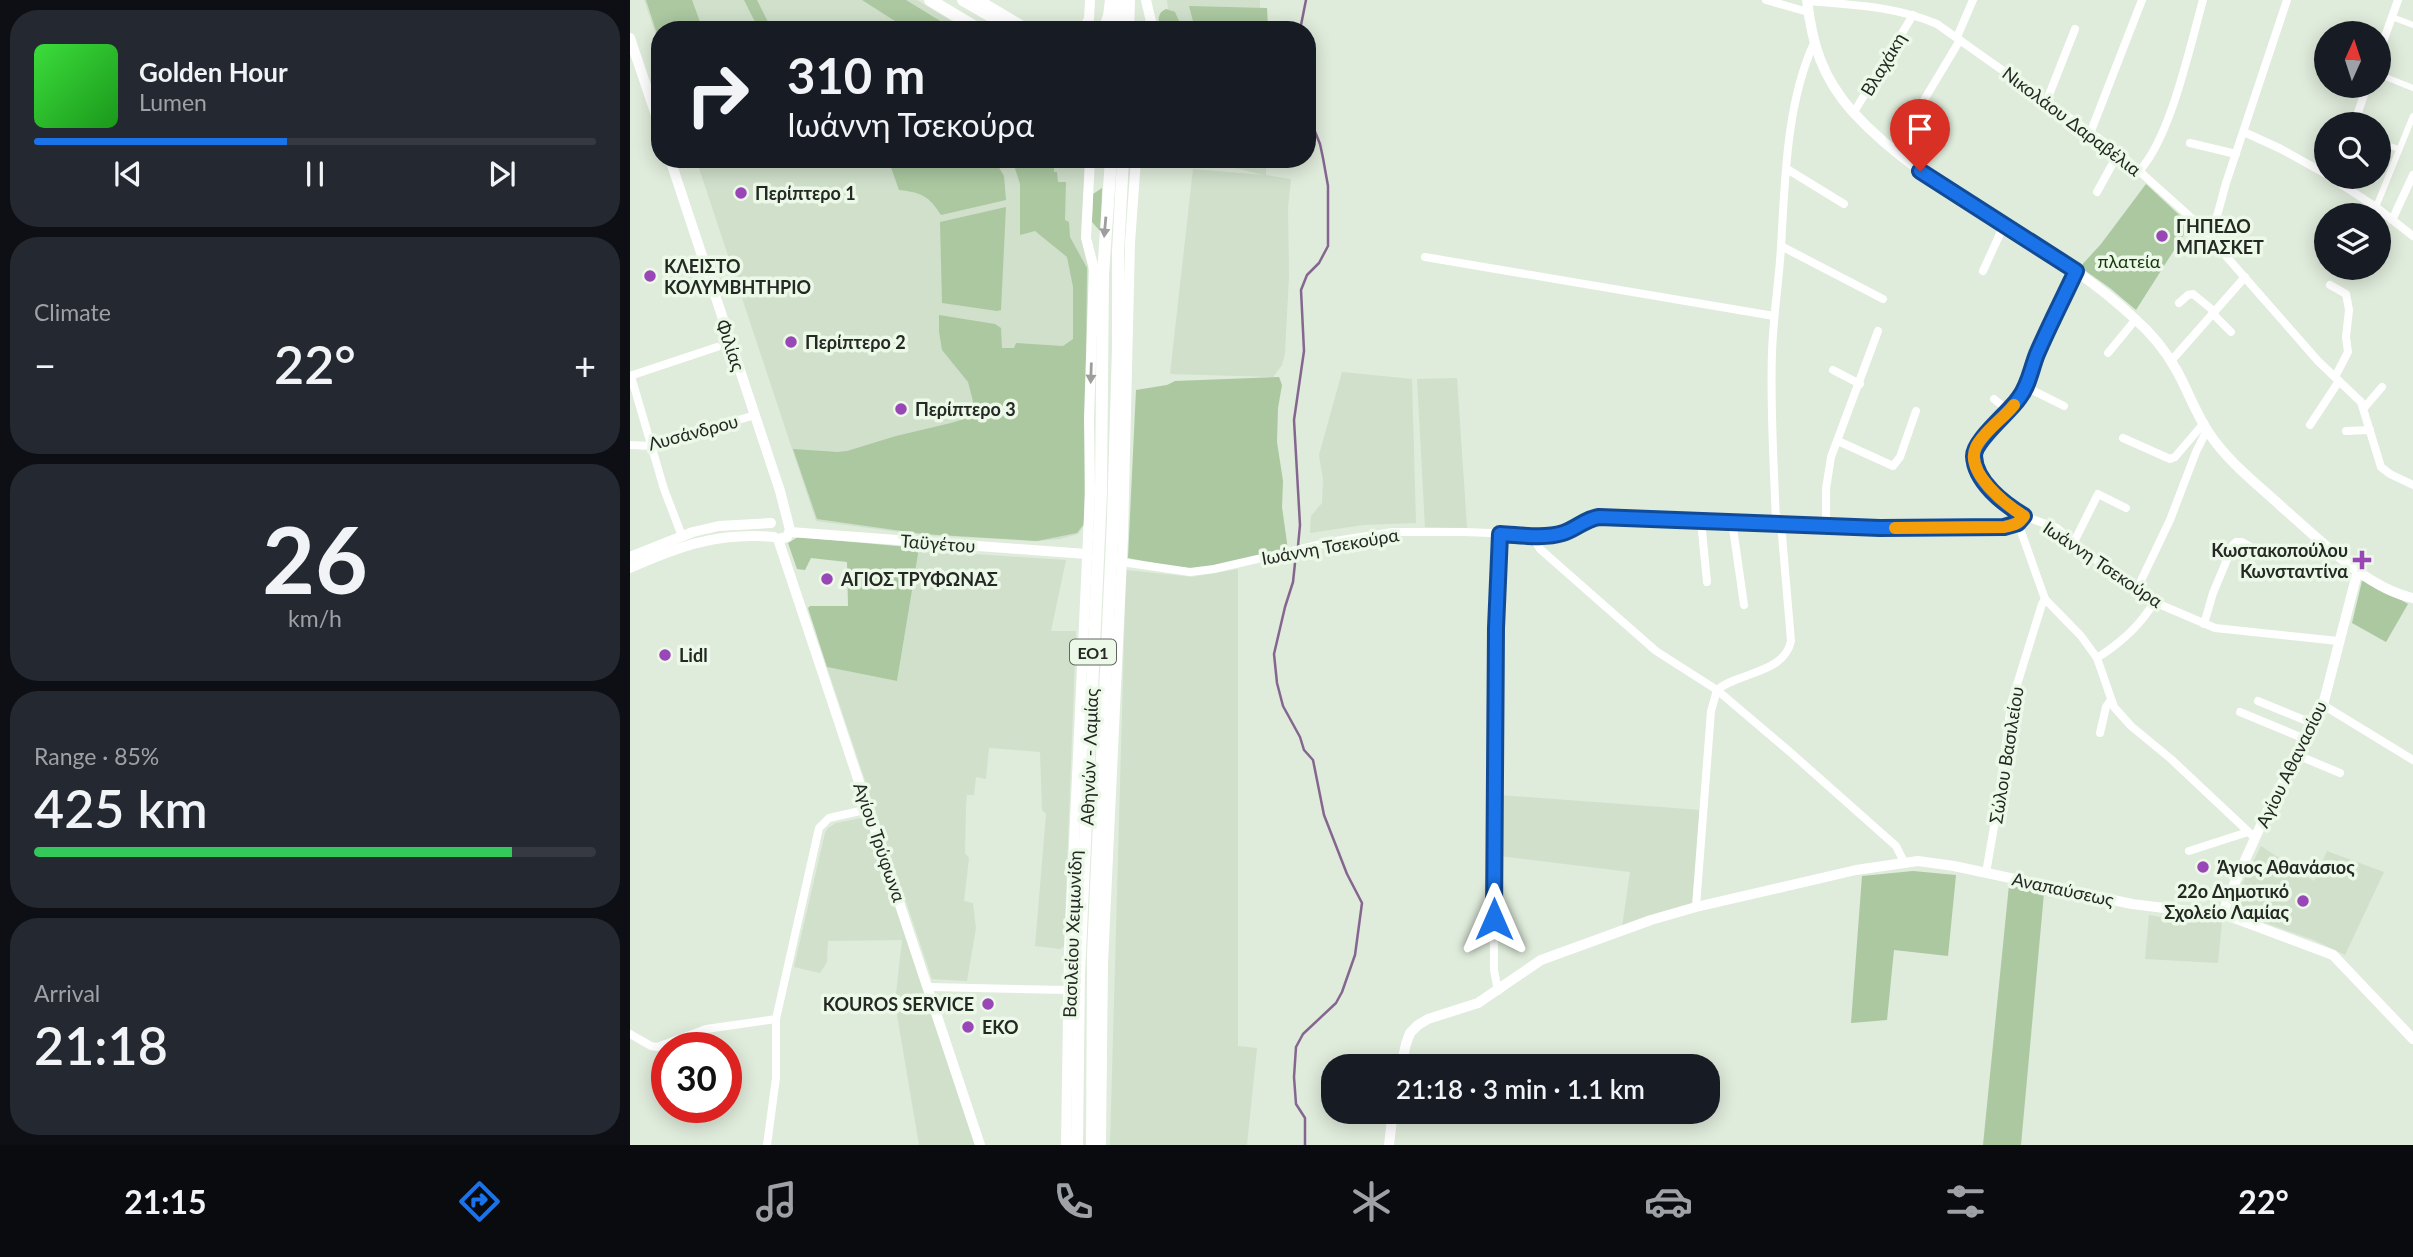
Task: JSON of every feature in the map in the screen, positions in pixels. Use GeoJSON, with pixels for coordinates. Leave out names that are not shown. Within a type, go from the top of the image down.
{"type":"FeatureCollection","features":[{"type":"Feature","properties":{"kind":"main road"},"geometry":{"type":"LineString","coordinates":[[930,0],[965,21]]}},
{"type":"Feature","properties":{"kind":"main road"},"geometry":{"type":"LineString","coordinates":[[963,0],[999,21]]}},
{"type":"Feature","properties":{"kind":"main road"},"geometry":{"type":"LineString","coordinates":[[1107,21],[1111,0]]}},
{"type":"Feature","properties":{"kind":"main road"},"geometry":{"type":"LineString","coordinates":[[1117,21],[1118,0]]}},
{"type":"Feature","properties":{"kind":"main road"},"geometry":{"type":"LineString","coordinates":[[1128,21],[1129,0]]}},
{"type":"Feature","properties":{"kind":"main road","name":"Αθηνών - Λαμίας"},"geometry":{"type":"LineString","coordinates":[[1077,1145],[1079,974],[1101,492],[1103,263],[1110,168]]}},
{"type":"Feature","properties":{"kind":"main road","name":"Αθηνών - Λαμίας"},"geometry":{"type":"LineString","coordinates":[[1092,1145],[1093,964],[1114,506],[1118,252],[1123,168]]}},
{"type":"Feature","properties":{"kind":"street"},"geometry":{"type":"LineString","coordinates":[[979,0],[1014,21]]}},
{"type":"Feature","properties":{"kind":"street"},"geometry":{"type":"LineString","coordinates":[[1088,21],[1090,0]]}},
{"type":"Feature","properties":{"kind":"street"},"geometry":{"type":"LineString","coordinates":[[1146,0],[1151,21]]}},
{"type":"Feature","properties":{"kind":"street","name":"Νικολάου Δαραβέλια"},"geometry":{"type":"LineString","coordinates":[[1766,0],[1878,7],[1937,24],[2091,131],[2140,170],[2211,238],[2318,361],[2354,395],[2364,408],[2381,467],[2413,485]]}},
{"type":"Feature","properties":{"kind":"street"},"geometry":{"type":"LineString","coordinates":[[1894,150],[1959,38],[1973,0]]}},
{"type":"Feature","properties":{"kind":"street"},"geometry":{"type":"LineString","coordinates":[[2091,131],[2142,0]]}},
{"type":"Feature","properties":{"kind":"street"},"geometry":{"type":"LineString","coordinates":[[2140,170],[2160,137],[2203,0]]}},
{"type":"Feature","properties":{"kind":"street"},"geometry":{"type":"LineString","coordinates":[[2211,238],[2287,0]]}},
{"type":"Feature","properties":{"kind":"street"},"geometry":{"type":"LineString","coordinates":[[2391,21],[2398,0]]}},
{"type":"Feature","properties":{"kind":"street"},"geometry":{"type":"LineString","coordinates":[[1807,4],[1820,63],[1854,113],[1920,171],[2076,271],[2115,300],[2136,319],[2171,360],[2205,427],[2237,467],[2358,570],[2387,589],[2413,598]]}},
{"type":"Feature","properties":{"kind":"street","name":"Βλαχάκη"},"geometry":{"type":"LineString","coordinates":[[1854,113],[1913,15]]}},
{"type":"Feature","properties":{"kind":"street"},"geometry":{"type":"LineString","coordinates":[[2392,17],[2413,25]]}},
{"type":"Feature","properties":{"kind":"street"},"geometry":{"type":"LineString","coordinates":[[2047,100],[2076,29]]}},
{"type":"Feature","properties":{"kind":"street"},"geometry":{"type":"LineString","coordinates":[[630,38],[651,100]]}},
{"type":"Feature","properties":{"kind":"street"},"geometry":{"type":"LineString","coordinates":[[1696,907],[1711,711],[1717,691],[1727,683],[1774,664],[1790,649],[1779,523],[1772,381],[1774,316],[1787,169],[1799,91],[1814,43]]}},
{"type":"Feature","properties":{"kind":"street"},"geometry":{"type":"LineString","coordinates":[[2391,79],[2413,88]]}},
{"type":"Feature","properties":{"kind":"street"},"geometry":{"type":"LineString","coordinates":[[2391,169],[2413,116]]}},
{"type":"Feature","properties":{"kind":"street"},"geometry":{"type":"LineString","coordinates":[[2244,132],[2314,167]]}},
{"type":"Feature","properties":{"kind":"street"},"geometry":{"type":"LineString","coordinates":[[2190,143],[2236,154]]}},
{"type":"Feature","properties":{"kind":"street"},"geometry":{"type":"LineString","coordinates":[[2391,146],[2399,149]]}},
{"type":"Feature","properties":{"kind":"street"},"geometry":{"type":"LineString","coordinates":[[2097,192],[2119,152]]}},
{"type":"Feature","properties":{"kind":"street","name":"Φιλίας"},"geometry":{"type":"LineString","coordinates":[[673,168],[780,491],[789,527]]}},
{"type":"Feature","properties":{"kind":"street","name":"Βασιλείου Χειμωνίδη"},"geometry":{"type":"LineString","coordinates":[[1066,1145],[1068,990],[1090,493],[1089,418],[1094,269],[1086,238],[1090,168]]}},
{"type":"Feature","properties":{"kind":"street"},"geometry":{"type":"LineString","coordinates":[[1101,1145],[1103,963],[1121,562],[1130,243],[1135,168]]}},
{"type":"Feature","properties":{"kind":"street"},"geometry":{"type":"LineString","coordinates":[[1787,169],[1844,204]]}},
{"type":"Feature","properties":{"kind":"street"},"geometry":{"type":"LineString","coordinates":[[2413,175],[2392,220],[2413,236]]}},
{"type":"Feature","properties":{"kind":"street"},"geometry":{"type":"LineString","coordinates":[[2350,189],[2370,203]]}},
{"type":"Feature","properties":{"kind":"street"},"geometry":{"type":"LineString","coordinates":[[1983,271],[2004,225]]}},
{"type":"Feature","properties":{"kind":"street"},"geometry":{"type":"LineString","coordinates":[[1781,246],[1883,299]]}},
{"type":"Feature","properties":{"kind":"street"},"geometry":{"type":"LineString","coordinates":[[1425,257],[1774,316]]}},
{"type":"Feature","properties":{"kind":"street"},"geometry":{"type":"LineString","coordinates":[[2024,516],[1990,489],[1981,477],[1974,454],[1980,440],[2009,411],[2026,387],[2037,355],[2076,271]]}},
{"type":"Feature","properties":{"kind":"street"},"geometry":{"type":"LineString","coordinates":[[2171,360],[2245,277]]}},
{"type":"Feature","properties":{"kind":"street"},"geometry":{"type":"LineString","coordinates":[[2310,425],[2337,379],[2348,352],[2346,337],[2349,310],[2346,294],[2330,285]]}},
{"type":"Feature","properties":{"kind":"street"},"geometry":{"type":"LineString","coordinates":[[2179,303],[2193,294],[2231,332]]}},
{"type":"Feature","properties":{"kind":"street"},"geometry":{"type":"LineString","coordinates":[[2108,354],[2136,319]]}},
{"type":"Feature","properties":{"kind":"street"},"geometry":{"type":"LineString","coordinates":[[1826,526],[1829,466],[1878,331]]}},
{"type":"Feature","properties":{"kind":"street"},"geometry":{"type":"LineString","coordinates":[[682,536],[630,376],[717,347]]}},
{"type":"Feature","properties":{"kind":"street"},"geometry":{"type":"LineString","coordinates":[[1833,370],[1860,384]]}},
{"type":"Feature","properties":{"kind":"street"},"geometry":{"type":"LineString","coordinates":[[2026,387],[2064,406]]}},
{"type":"Feature","properties":{"kind":"street"},"geometry":{"type":"LineString","coordinates":[[2364,408],[2382,387]]}},
{"type":"Feature","properties":{"kind":"street"},"geometry":{"type":"LineString","coordinates":[[1994,399],[2009,411]]}},
{"type":"Feature","properties":{"kind":"street"},"geometry":{"type":"LineString","coordinates":[[1838,441],[1893,466],[1900,457],[1916,411]]}},
{"type":"Feature","properties":{"kind":"street","name":"Λυσάνδρου"},"geometry":{"type":"LineString","coordinates":[[630,445],[651,446],[755,415]]}},
{"type":"Feature","properties":{"kind":"street"},"geometry":{"type":"LineString","coordinates":[[2123,438],[2170,459],[2205,427]]}},
{"type":"Feature","properties":{"kind":"street"},"geometry":{"type":"LineString","coordinates":[[2136,591],[2170,520],[2205,427]]}},
{"type":"Feature","properties":{"kind":"street"},"geometry":{"type":"LineString","coordinates":[[2346,431],[2370,430]]}},
{"type":"Feature","properties":{"kind":"street","name":"Φιλίας"},"geometry":{"type":"LineString","coordinates":[[773,521],[780,507],[780,491]]}},
{"type":"Feature","properties":{"kind":"street"},"geometry":{"type":"LineString","coordinates":[[2074,542],[2098,495],[2126,508]]}},
{"type":"Feature","properties":{"kind":"street","name":"Ιωάννη Τσεκούρα"},"geometry":{"type":"LineString","coordinates":[[1121,562],[1190,572],[1214,569],[1313,545],[1393,532],[1532,536],[1562,533],[1584,520],[1599,517],[1906,528],[2004,527],[2018,523],[2024,516],[2057,528],[2136,591],[2154,602],[2204,624],[2230,630],[2338,641]]}},
{"type":"Feature","properties":{"kind":"street"},"geometry":{"type":"LineString","coordinates":[[630,557],[682,536],[719,526],[782,518],[789,527],[784,538],[731,536],[702,540],[630,568]]}},
{"type":"Feature","properties":{"kind":"street"},"geometry":{"type":"LineString","coordinates":[[773,521],[770,531],[776,538]]}},
{"type":"Feature","properties":{"kind":"street"},"geometry":{"type":"LineString","coordinates":[[1701,521],[1707,582]]}},
{"type":"Feature","properties":{"kind":"street"},"geometry":{"type":"LineString","coordinates":[[1732,521],[1744,605]]}},
{"type":"Feature","properties":{"kind":"street"},"geometry":{"type":"LineString","coordinates":[[2018,523],[2045,599],[2081,636],[2097,658],[2110,701],[2131,726],[2171,759],[2252,835]]}},
{"type":"Feature","properties":{"kind":"street","name":"Ταϋγέτου"},"geometry":{"type":"LineString","coordinates":[[789,527],[1086,554]]}},
{"type":"Feature","properties":{"kind":"street"},"geometry":{"type":"LineString","coordinates":[[1498,991],[1494,970],[1494,830],[1500,534]]}},
{"type":"Feature","properties":{"kind":"street"},"geometry":{"type":"LineString","coordinates":[[1532,536],[1540,549],[1637,635],[1717,691],[1826,783],[1896,846],[1904,862]]}},
{"type":"Feature","properties":{"kind":"street","name":"Αγίου Τρύφωνα"},"geometry":{"type":"LineString","coordinates":[[776,538],[980,1145]]}},
{"type":"Feature","properties":{"kind":"street"},"geometry":{"type":"LineString","coordinates":[[2204,624],[2213,593],[2236,541],[2259,552]]}},
{"type":"Feature","properties":{"kind":"street","name":"Αγίου Αθανασίου"},"geometry":{"type":"LineString","coordinates":[[2223,914],[2252,835],[2323,705],[2358,570]]}},
{"type":"Feature","properties":{"kind":"street","name":"Σώλου Βασιλείου"},"geometry":{"type":"LineString","coordinates":[[1986,873],[2000,798],[2011,704],[2045,599]]}},
{"type":"Feature","properties":{"kind":"street"},"geometry":{"type":"LineString","coordinates":[[2097,658],[2131,631],[2148,613],[2154,602]]}},
{"type":"Feature","properties":{"kind":"street"},"geometry":{"type":"LineString","coordinates":[[2100,733],[2110,701]]}},
{"type":"Feature","properties":{"kind":"street"},"geometry":{"type":"LineString","coordinates":[[2258,701],[2314,724]]}},
{"type":"Feature","properties":{"kind":"street"},"geometry":{"type":"LineString","coordinates":[[2323,705],[2413,760]]}},
{"type":"Feature","properties":{"kind":"street"},"geometry":{"type":"LineString","coordinates":[[2240,712],[2305,739]]}},
{"type":"Feature","properties":{"kind":"street"},"geometry":{"type":"LineString","coordinates":[[2297,755],[2340,773]]}},
{"type":"Feature","properties":{"kind":"street"},"geometry":{"type":"LineString","coordinates":[[767,1145],[776,1078],[776,1019],[819,828],[829,818],[869,809]]}},
{"type":"Feature","properties":{"kind":"street"},"geometry":{"type":"LineString","coordinates":[[2189,851],[2252,835]]}},
{"type":"Feature","properties":{"kind":"street","name":"Αναπαύσεως"},"geometry":{"type":"LineString","coordinates":[[1404,1054],[1410,1033],[1418,1025],[1428,1019],[1478,1003],[1541,960],[1651,920],[1696,907],[1856,870],[1904,862],[1933,863],[2132,904],[2223,914],[2333,955],[2413,1039]]}},
{"type":"Feature","properties":{"kind":"street"},"geometry":{"type":"LineString","coordinates":[[929,987],[1068,990]]}},
{"type":"Feature","properties":{"kind":"street"},"geometry":{"type":"LineString","coordinates":[[630,1034],[651,1046],[657,1046],[714,1027],[776,1019]]}},
{"type":"Feature","properties":{"kind":"street"},"geometry":{"type":"LineString","coordinates":[[1389,1145],[1391,1124]]}},
{"type":"Feature","properties":{"kind":"shaded area"},"geometry":{"type":"Polygon","coordinates":[[[644,0],[917,0],[951,21],[651,21],[644,0]]]}},
{"type":"Feature","properties":{"kind":"shaded area"},"geometry":{"type":"Polygon","coordinates":[[[1167,0],[1260,0],[1260,8],[1267,8],[1268,21],[1159,21],[1161,12],[1168,9],[1167,0]]]}},
{"type":"Feature","properties":{"kind":"shaded area"},"geometry":{"type":"Polygon","coordinates":[[[699,168],[1085,168],[1081,230],[1088,267],[1085,524],[1078,534],[1037,541],[923,535],[816,521],[699,168]]]}},
{"type":"Feature","properties":{"kind":"shaded area"},"geometry":{"type":"Polygon","coordinates":[[[1235,168],[1266,168],[1266,175],[1291,179],[1288,208],[1289,276],[1282,365],[1273,377],[1170,374],[1193,169],[1263,175],[1235,168]]]}},
{"type":"Feature","properties":{"kind":"shaded area"},"geometry":{"type":"Polygon","coordinates":[[[1342,372],[1412,379],[1416,523],[1363,525],[1310,533],[1311,516],[1322,503],[1323,480],[1319,455],[1342,372]]]}},
{"type":"Feature","properties":{"kind":"shaded area"},"geometry":{"type":"Polygon","coordinates":[[[1457,378],[1467,528],[1425,527],[1417,379],[1457,378]]]}},
{"type":"Feature","properties":{"kind":"shaded area"},"geometry":{"type":"Polygon","coordinates":[[[919,548],[1066,560],[1051,631],[1076,631],[1064,946],[1060,949],[1035,946],[1046,814],[1042,810],[1040,752],[989,748],[986,779],[976,777],[974,795],[967,795],[965,853],[969,858],[964,901],[973,903],[976,928],[967,981],[932,979],[827,667],[897,681],[919,548]]]}},
{"type":"Feature","properties":{"kind":"shaded area"},"geometry":{"type":"Polygon","coordinates":[[[1238,569],[1238,1046],[1257,1048],[1247,1145],[1110,1145],[1126,570],[1192,577],[1238,569]]]}},
{"type":"Feature","properties":{"kind":"shaded area"},"geometry":{"type":"Polygon","coordinates":[[[1500,795],[1701,810],[1692,904],[1622,927],[1630,872],[1499,856],[1500,795]]]}},
{"type":"Feature","properties":{"kind":"shaded area"},"geometry":{"type":"Polygon","coordinates":[[[867,817],[976,1145],[919,1145],[895,1003],[902,940],[828,941],[827,962],[820,973],[794,967],[825,833],[836,823],[867,817]]]}},
{"type":"Feature","properties":{"kind":"shaded area","name":"22ο Δημοτικό Σχολείο Λαμίας"},"geometry":{"type":"Polygon","coordinates":[[[2261,846],[2314,881],[2327,851],[2384,872],[2345,955],[2314,940],[2243,915],[2237,908],[2234,900],[2261,846]]]}},
{"type":"Feature","properties":{"kind":"shaded area"},"geometry":{"type":"Polygon","coordinates":[[[2149,915],[2222,922],[2218,963],[2145,959],[2149,915]]]}},
{"type":"Feature","properties":{"kind":"green space"},"geometry":{"type":"Polygon","coordinates":[[[646,0],[692,0],[700,21],[653,21],[646,0]]]}},
{"type":"Feature","properties":{"kind":"green space"},"geometry":{"type":"Polygon","coordinates":[[[744,0],[757,0],[768,21],[754,21],[744,0]]]}},
{"type":"Feature","properties":{"kind":"green space"},"geometry":{"type":"Polygon","coordinates":[[[862,0],[906,0],[940,21],[895,21],[862,0]]]}},
{"type":"Feature","properties":{"kind":"green space"},"geometry":{"type":"Polygon","coordinates":[[[1189,6],[1267,8],[1268,21],[1193,21],[1189,6]]]}},
{"type":"Feature","properties":{"kind":"green space"},"geometry":{"type":"Polygon","coordinates":[[[1166,9],[1175,12],[1179,21],[1159,21],[1161,13],[1166,9]]]}},
{"type":"Feature","properties":{"kind":"green space"},"geometry":{"type":"Polygon","coordinates":[[[891,168],[999,168],[1004,176],[1006,200],[941,215],[924,196],[899,190],[891,168]]]}},
{"type":"Feature","properties":{"kind":"green space"},"geometry":{"type":"Polygon","coordinates":[[[1015,168],[1054,168],[1058,182],[1066,182],[1065,220],[1069,222],[1070,237],[1087,268],[1084,524],[1077,533],[1037,541],[923,534],[817,519],[793,449],[847,451],[961,420],[970,412],[973,401],[968,382],[942,350],[939,315],[995,324],[1001,328],[1002,348],[1014,348],[1016,343],[1063,346],[1073,339],[1073,287],[1067,257],[1035,231],[1020,235],[1020,184],[1015,168]]]}},
{"type":"Feature","properties":{"kind":"green space","name":"πλατεία"},"geometry":{"type":"Polygon","coordinates":[[[2146,184],[2190,225],[2136,310],[2080,267],[2101,244],[2146,184]]]}},
{"type":"Feature","properties":{"kind":"green space"},"geometry":{"type":"Polygon","coordinates":[[[1102,188],[1100,231],[1092,222],[1093,194],[1102,188]]]}},
{"type":"Feature","properties":{"kind":"green space"},"geometry":{"type":"Polygon","coordinates":[[[1006,207],[1001,310],[942,303],[940,222],[1006,207]]]}},
{"type":"Feature","properties":{"kind":"green space"},"geometry":{"type":"Polygon","coordinates":[[[1279,377],[1282,385],[1277,442],[1288,550],[1191,570],[1128,558],[1136,390],[1175,381],[1279,377]]]}},
{"type":"Feature","properties":{"kind":"green space"},"geometry":{"type":"Polygon","coordinates":[[[798,537],[919,548],[897,681],[827,667],[808,608],[848,606],[847,562],[811,558],[805,570],[797,569],[788,543],[798,537]]]}},
{"type":"Feature","properties":{"kind":"green space"},"geometry":{"type":"Polygon","coordinates":[[[2366,580],[2408,604],[2386,642],[2352,623],[2362,581],[2366,580]]]}},
{"type":"Feature","properties":{"kind":"green space"},"geometry":{"type":"Polygon","coordinates":[[[1913,871],[1956,875],[1948,956],[1894,950],[1887,1020],[1851,1023],[1862,876],[1913,871]]]}},
{"type":"Feature","properties":{"kind":"green space"},"geometry":{"type":"Polygon","coordinates":[[[2009,885],[2044,893],[2021,1145],[1983,1145],[2009,885]]]}},
{"type":"Feature","properties":{"kind":"waterway"},"geometry":{"type":"LineString","coordinates":[[1302,21],[1306,0]]}},
{"type":"Feature","properties":{"kind":"waterway"},"geometry":{"type":"LineString","coordinates":[[1298,546],[1300,525],[1294,420],[1304,351],[1301,290],[1307,275],[1319,263],[1328,246],[1328,186],[1316,134]]}},
{"type":"Feature","properties":{"kind":"waterway"},"geometry":{"type":"LineString","coordinates":[[1295,563],[1293,582],[1274,654],[1277,683],[1283,706],[1304,750],[1313,760],[1324,815],[1347,874],[1362,903],[1355,955],[1342,992],[1336,1003],[1303,1034],[1296,1047],[1296,1104],[1305,1118],[1305,1145]]}},
{"type":"Feature","properties":{"kind":"slow traffic"},"geometry":{"type":"LineString","coordinates":[[1895,528],[2004,527],[2021,520],[2024,516],[1990,489],[1981,477],[1974,454],[1980,440],[2014,405]]}},
{"type":"Feature","properties":{"kind":"place","name":"Περίπτερο 1"},"geometry":{"type":"Point","coordinates":[741,193]}},
{"type":"Feature","properties":{"kind":"place","name":"ΓΗΠΕΔΟ ΜΠΑΣΚΕΤ"},"geometry":{"type":"Point","coordinates":[2162,236]}},
{"type":"Feature","properties":{"kind":"place","name":"ΚΛΕΙΣΤΟ ΚΟΛΥΜΒΗΤΗΡΙΟ"},"geometry":{"type":"Point","coordinates":[650,276]}},
{"type":"Feature","properties":{"kind":"place","name":"Περίπτερο 2"},"geometry":{"type":"Point","coordinates":[791,342]}},
{"type":"Feature","properties":{"kind":"place","name":"Περίπτερο 3"},"geometry":{"type":"Point","coordinates":[901,409]}},
{"type":"Feature","properties":{"kind":"place","name":"Κωστακοπούλου Κωνσταντίνα"},"geometry":{"type":"Point","coordinates":[2362,560]}},
{"type":"Feature","properties":{"kind":"place","name":"ΑΓΙΟΣ ΤΡΥΦΩΝΑΣ"},"geometry":{"type":"Point","coordinates":[827,579]}},
{"type":"Feature","properties":{"kind":"place","name":"Lidl"},"geometry":{"type":"Point","coordinates":[665,655]}},
{"type":"Feature","properties":{"kind":"place","name":"Άγιος Αθανάσιος"},"geometry":{"type":"Point","coordinates":[2203,867]}},
{"type":"Feature","properties":{"kind":"place","name":"22ο Δημοτικό Σχολείο Λαμίας"},"geometry":{"type":"Point","coordinates":[2303,901]}},
{"type":"Feature","properties":{"kind":"place","name":"KOUROS SERVICE"},"geometry":{"type":"Point","coordinates":[988,1004]}},
{"type":"Feature","properties":{"kind":"place","name":"EKO"},"geometry":{"type":"Point","coordinates":[968,1027]}},
{"type":"Feature","properties":{"kind":"route"},"geometry":{"type":"LineString","coordinates":[[1494,919],[1496,628],[1500,534],[1538,536],[1562,533],[1584,520],[1599,517],[1900,528],[2004,527],[2018,523],[2024,516],[1990,489],[1976,467],[1974,454],[1980,440],[2004,417],[2026,387],[2037,355],[2076,271],[1920,171]]}}]}
